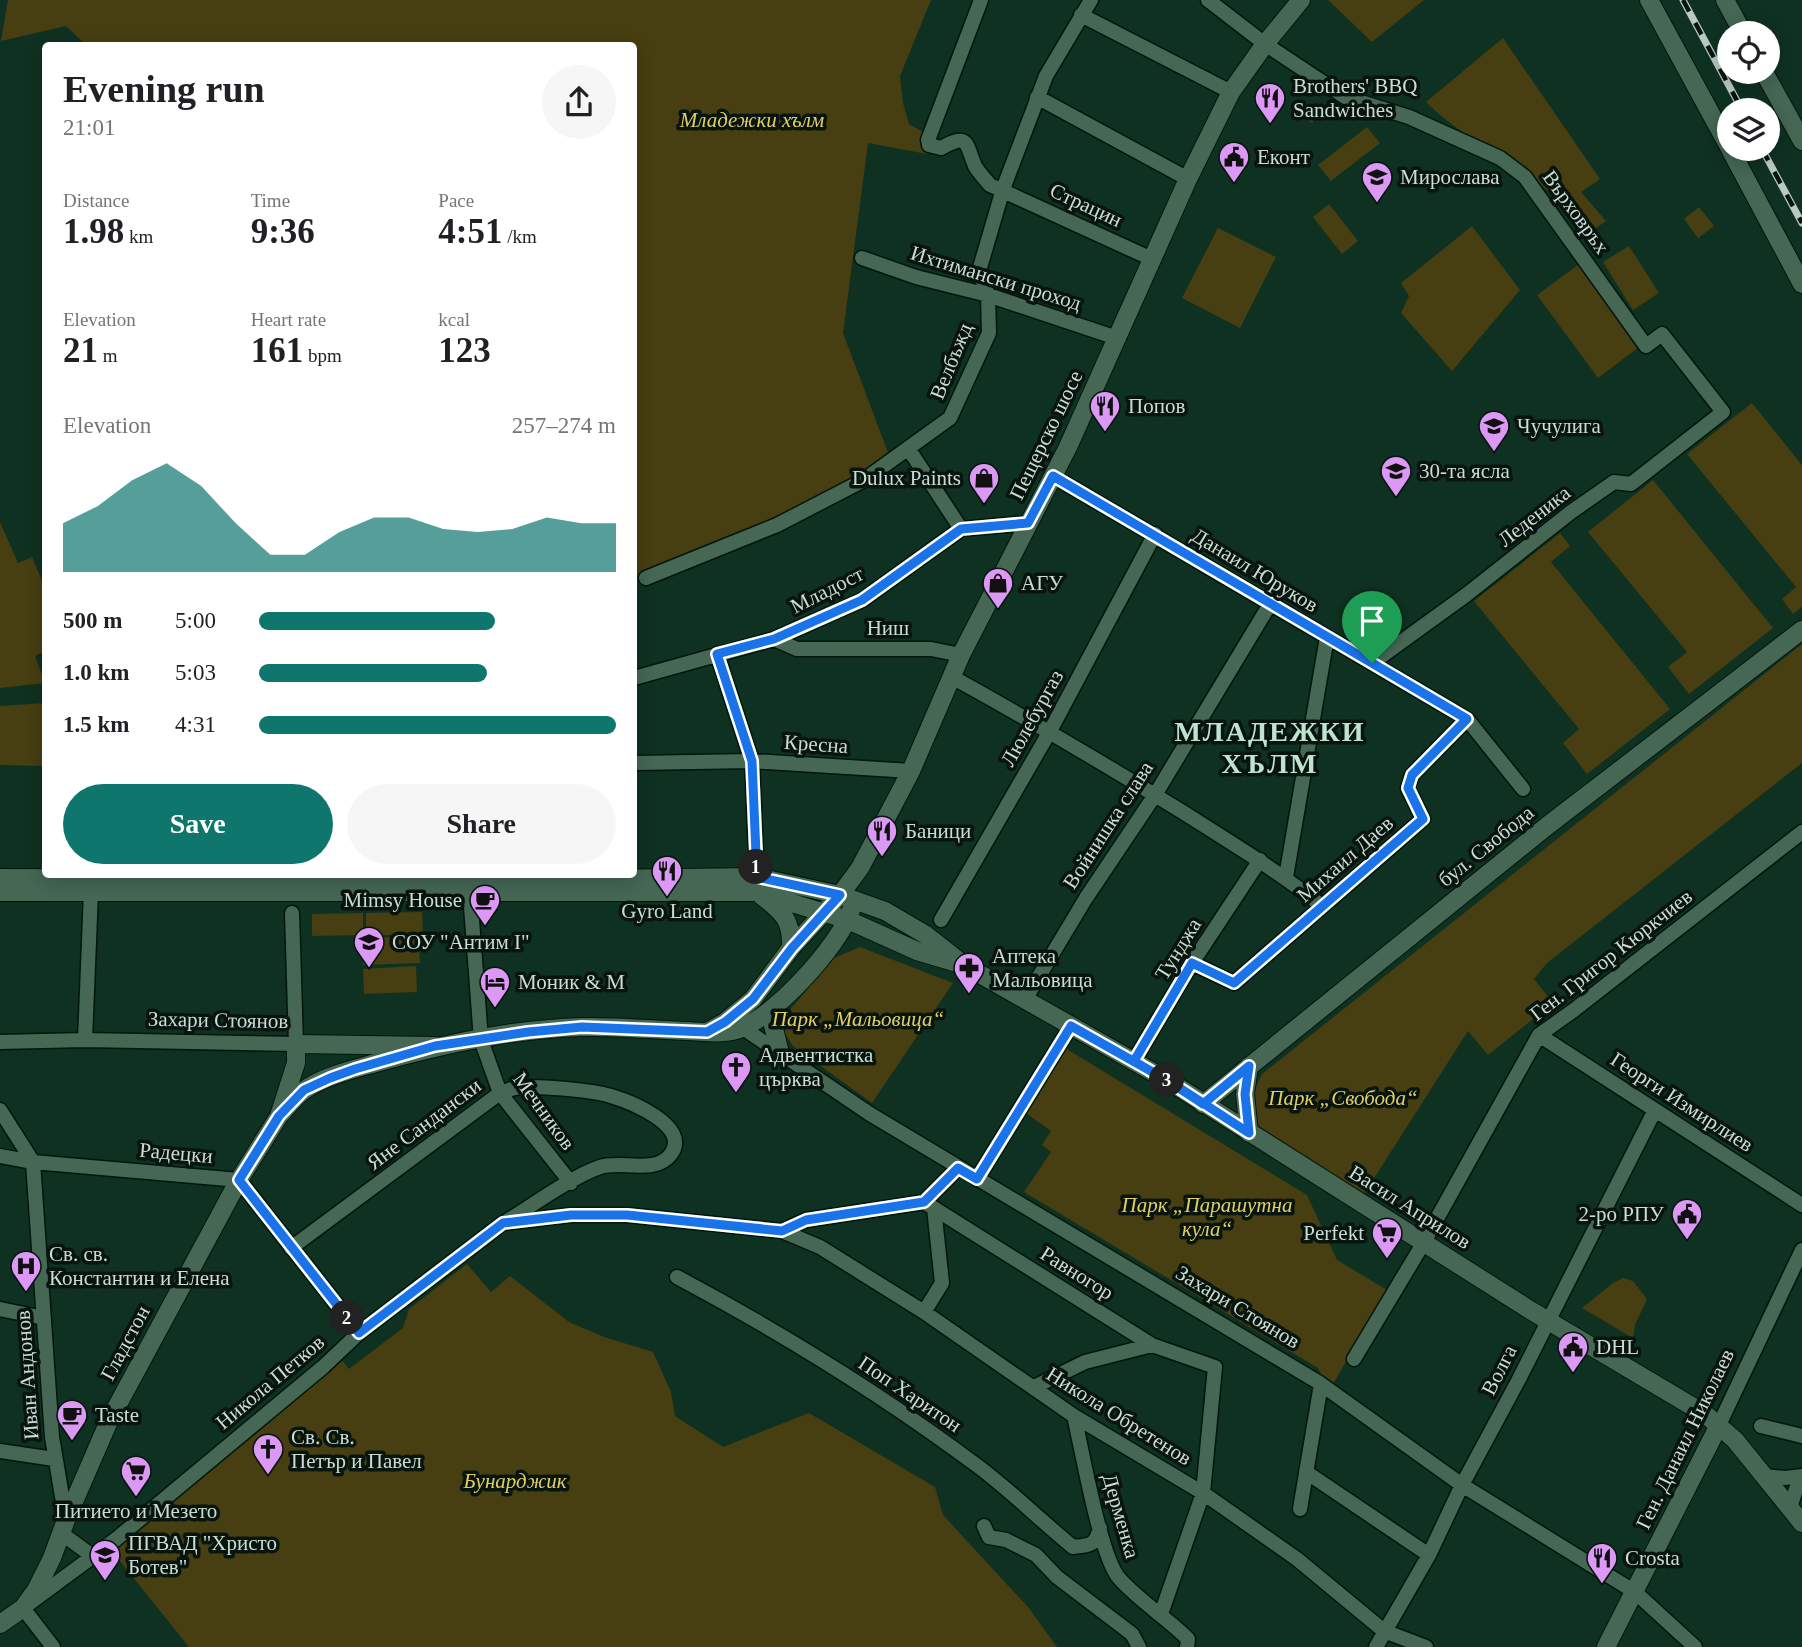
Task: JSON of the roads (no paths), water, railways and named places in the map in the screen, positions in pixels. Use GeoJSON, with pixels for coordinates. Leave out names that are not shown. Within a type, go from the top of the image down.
{"type":"FeatureCollection","features":[{"type":"Feature","properties":{"kind":"main road","name":"Пещерско шосе"},"geometry":{"type":"LineString","coordinates":[[847,897],[911,771],[961,655],[1053,476],[1188,179],[1231,92],[1301,0]]}},
{"type":"Feature","properties":{"kind":"main road"},"geometry":{"type":"LineString","coordinates":[[1649,0],[1717,124]]}},
{"type":"Feature","properties":{"kind":"main road"},"geometry":{"type":"LineString","coordinates":[[1725,0],[1736,21]]}},
{"type":"Feature","properties":{"kind":"main road"},"geometry":{"type":"LineString","coordinates":[[1771,84],[1800,134]]}},
{"type":"Feature","properties":{"kind":"main road"},"geometry":{"type":"LineString","coordinates":[[1737,161],[1802,284]]}},
{"type":"Feature","properties":{"kind":"main road","name":"бул. Свобода"},"geometry":{"type":"LineString","coordinates":[[1203,1104],[1547,827],[1802,630]]}},
{"type":"Feature","properties":{"kind":"main road","name":"Васил Априлов"},"geometry":{"type":"LineString","coordinates":[[637,877],[757,885],[847,897],[885,911],[926,936],[964,965]]}},
{"type":"Feature","properties":{"kind":"main road","name":"Васил Априлов"},"geometry":{"type":"LineString","coordinates":[[0,878],[519,878]]}},
{"type":"Feature","properties":{"kind":"main road"},"geometry":{"type":"LineString","coordinates":[[757,885],[784,914],[792,934],[792,948]]}},
{"type":"Feature","properties":{"kind":"main road","name":"Васил Априлов"},"geometry":{"type":"LineString","coordinates":[[0,892],[470,894],[757,885],[848,920],[917,951],[1031,990],[1071,1026],[1134,1061],[1549,1321],[1705,1414],[1735,1440],[1802,1523]]}},
{"type":"Feature","properties":{"kind":"main road"},"geometry":{"type":"LineString","coordinates":[[707,1032],[733,1016],[753,999],[824,912],[847,897]]}},
{"type":"Feature","properties":{"kind":"main road","name":"Захари Стоянов"},"geometry":{"type":"LineString","coordinates":[[296,1044],[435,1046],[582,1027],[732,1031],[760,1019],[823,957],[848,920],[847,897]]}},
{"type":"Feature","properties":{"kind":"main road"},"geometry":{"type":"LineString","coordinates":[[777,1004],[773,1025],[780,1053]]}},
{"type":"Feature","properties":{"kind":"main road","name":"Гладстон"},"geometry":{"type":"LineString","coordinates":[[0,1624],[23,1608],[36,1590],[109,1421],[239,1180],[279,1116],[296,1063],[296,1044]]}},
{"type":"Feature","properties":{"kind":"main road","name":"Захари Стоянов"},"geometry":{"type":"LineString","coordinates":[[279,1116],[304,1090],[330,1078],[435,1046]]}},
{"type":"Feature","properties":{"kind":"main road"},"geometry":{"type":"LineString","coordinates":[[1249,1066],[1245,1094],[1249,1133]]}},
{"type":"Feature","properties":{"kind":"main road","name":"Ген. Данаил Николаев"},"geometry":{"type":"LineString","coordinates":[[1606,1647],[1719,1425]]}},
{"type":"Feature","properties":{"kind":"street"},"geometry":{"type":"LineString","coordinates":[[981,0],[957,70],[928,140],[929,145],[941,148],[957,139],[963,140],[968,144],[976,168],[990,185],[1003,189]]}},
{"type":"Feature","properties":{"kind":"street","name":"Велбъжд"},"geometry":{"type":"LineString","coordinates":[[646,578],[777,525],[864,480],[950,418],[989,333],[988,295],[979,271],[1003,189],[1037,97],[1091,0]]}},
{"type":"Feature","properties":{"kind":"street"},"geometry":{"type":"LineString","coordinates":[[1208,0],[1265,44]]}},
{"type":"Feature","properties":{"kind":"street"},"geometry":{"type":"LineString","coordinates":[[1081,15],[1231,92]]}},
{"type":"Feature","properties":{"kind":"street","name":"Върховръх"},"geometry":{"type":"LineString","coordinates":[[1265,44],[1345,97],[1420,122],[1500,158],[1525,177],[1646,346],[1662,334],[1723,412]]}},
{"type":"Feature","properties":{"kind":"street"},"geometry":{"type":"LineString","coordinates":[[1037,97],[1188,179]]}},
{"type":"Feature","properties":{"kind":"street","name":"Страцин"},"geometry":{"type":"LineString","coordinates":[[1003,189],[1152,259]]}},
{"type":"Feature","properties":{"kind":"street","name":"Ихтимански проход"},"geometry":{"type":"LineString","coordinates":[[862,258],[916,277],[988,295],[1117,338]]}},
{"type":"Feature","properties":{"kind":"street","name":"Леденика"},"geometry":{"type":"LineString","coordinates":[[1372,663],[1466,595],[1571,512],[1614,482],[1631,484],[1723,412]]}},
{"type":"Feature","properties":{"kind":"street"},"geometry":{"type":"LineString","coordinates":[[908,448],[961,529],[1028,523]]}},
{"type":"Feature","properties":{"kind":"street","name":"Данаил Юруков"},"geometry":{"type":"LineString","coordinates":[[1053,476],[1467,719],[1523,789]]}},
{"type":"Feature","properties":{"kind":"street","name":"Младост"},"geometry":{"type":"LineString","coordinates":[[637,677],[774,639],[862,600],[961,529]]}},
{"type":"Feature","properties":{"kind":"street","name":"Люлебургаз"},"geometry":{"type":"LineString","coordinates":[[941,920],[1050,731],[1155,534]]}},
{"type":"Feature","properties":{"kind":"street","name":"Войнишка слава"},"geometry":{"type":"LineString","coordinates":[[1031,990],[1086,898],[1155,795],[1270,604]]}},
{"type":"Feature","properties":{"kind":"street"},"geometry":{"type":"LineString","coordinates":[[1286,877],[1327,636]]}},
{"type":"Feature","properties":{"kind":"street","name":"Ниш"},"geometry":{"type":"LineString","coordinates":[[774,639],[797,649],[932,649],[961,655]]}},
{"type":"Feature","properties":{"kind":"street"},"geometry":{"type":"LineString","coordinates":[[717,654],[752,761],[757,885]]}},
{"type":"Feature","properties":{"kind":"street"},"geometry":{"type":"LineString","coordinates":[[952,677],[1050,731],[1155,795],[1286,877],[1322,906]]}},
{"type":"Feature","properties":{"kind":"street","name":"Михаил Даев"},"geometry":{"type":"LineString","coordinates":[[1192,963],[1234,983],[1423,819],[1408,788],[1412,775],[1467,719]]}},
{"type":"Feature","properties":{"kind":"street","name":"Кресна"},"geometry":{"type":"LineString","coordinates":[[637,763],[752,761],[911,771]]}},
{"type":"Feature","properties":{"kind":"street","name":"Ген. Григор Кюркчиев"},"geometry":{"type":"LineString","coordinates":[[1354,1359],[1424,1242],[1539,1035],[1802,832]]}},
{"type":"Feature","properties":{"kind":"street","name":"Тунджа"},"geometry":{"type":"LineString","coordinates":[[1134,1061],[1192,963],[1260,860]]}},
{"type":"Feature","properties":{"kind":"street"},"geometry":{"type":"LineString","coordinates":[[85,1040],[91,892]]}},
{"type":"Feature","properties":{"kind":"street","name":"Мечников"},"geometry":{"type":"LineString","coordinates":[[470,894],[481,1040],[500,1093],[571,1183]]}},
{"type":"Feature","properties":{"kind":"street","name":"Гладстон"},"geometry":{"type":"LineString","coordinates":[[292,913],[296,1044]]}},
{"type":"Feature","properties":{"kind":"street"},"geometry":{"type":"LineString","coordinates":[[977,1179],[1071,1026]]}},
{"type":"Feature","properties":{"kind":"street","name":"Захари Стоянов"},"geometry":{"type":"LineString","coordinates":[[743,1028],[870,1114],[1321,1384],[1462,1485],[1634,1592],[1695,1647]]}},
{"type":"Feature","properties":{"kind":"street","name":"Георги Измирлиев"},"geometry":{"type":"LineString","coordinates":[[1539,1035],[1802,1205]]}},
{"type":"Feature","properties":{"kind":"street","name":"Захари Стоянов"},"geometry":{"type":"LineString","coordinates":[[0,1042],[85,1040],[296,1044]]}},
{"type":"Feature","properties":{"kind":"street","name":"Яне Сандански"},"geometry":{"type":"LineString","coordinates":[[291,1248],[500,1093],[514,1088],[576,1090],[611,1096],[666,1123],[673,1130],[676,1143],[673,1152],[656,1164],[601,1167],[503,1223]]}},
{"type":"Feature","properties":{"kind":"street","name":"Иван Андонов"},"geometry":{"type":"LineString","coordinates":[[0,1110],[33,1162],[54,1459],[64,1526]]}},
{"type":"Feature","properties":{"kind":"street","name":"Волга"},"geometry":{"type":"LineString","coordinates":[[1376,1647],[1429,1555],[1462,1485],[1549,1321],[1655,1110]]}},
{"type":"Feature","properties":{"kind":"street","name":"Радецки"},"geometry":{"type":"LineString","coordinates":[[0,1156],[33,1162],[239,1180],[359,1333]]}},
{"type":"Feature","properties":{"kind":"street"},"geometry":{"type":"LineString","coordinates":[[503,1223],[571,1215],[627,1215],[782,1231],[806,1220],[929,1205],[958,1168]]}},
{"type":"Feature","properties":{"kind":"street"},"geometry":{"type":"LineString","coordinates":[[924,1312],[942,1283],[929,1205]]}},
{"type":"Feature","properties":{"kind":"street","name":"Равногор"},"geometry":{"type":"LineString","coordinates":[[929,1205],[1152,1345],[1215,1367],[1203,1493]]}},
{"type":"Feature","properties":{"kind":"street","name":"Никола Петков"},"geometry":{"type":"LineString","coordinates":[[23,1608],[91,1555],[115,1540],[323,1367],[359,1333],[503,1223]]}},
{"type":"Feature","properties":{"kind":"street","name":"Никола Обретенов"},"geometry":{"type":"LineString","coordinates":[[782,1231],[820,1247],[924,1312],[1074,1416],[1203,1493],[1297,1559],[1384,1631],[1426,1647]]}},
{"type":"Feature","properties":{"kind":"street","name":"Ген. Данаил Николаев"},"geometry":{"type":"LineString","coordinates":[[1719,1425],[1802,1250]]}},
{"type":"Feature","properties":{"kind":"street","name":"Поп Харитон"},"geometry":{"type":"LineString","coordinates":[[677,1277],[734,1307],[872,1392],[981,1469],[1073,1547],[1091,1545],[1097,1539],[1100,1528]]}},
{"type":"Feature","properties":{"kind":"street"},"geometry":{"type":"LineString","coordinates":[[0,1309],[44,1318]]}},
{"type":"Feature","properties":{"kind":"street"},"geometry":{"type":"LineString","coordinates":[[1034,1387],[1085,1363],[1152,1345]]}},
{"type":"Feature","properties":{"kind":"street"},"geometry":{"type":"LineString","coordinates":[[1300,1509],[1321,1384]]}},
{"type":"Feature","properties":{"kind":"street","name":"Дерменка"},"geometry":{"type":"LineString","coordinates":[[1074,1416],[1100,1528],[1117,1577],[1161,1614],[1187,1643]]}},
{"type":"Feature","properties":{"kind":"street"},"geometry":{"type":"LineString","coordinates":[[1761,1426],[1802,1436]]}},
{"type":"Feature","properties":{"kind":"street"},"geometry":{"type":"LineString","coordinates":[[0,1451],[54,1459]]}},
{"type":"Feature","properties":{"kind":"street"},"geometry":{"type":"LineString","coordinates":[[1306,1472],[1429,1555]]}},
{"type":"Feature","properties":{"kind":"street"},"geometry":{"type":"LineString","coordinates":[[1763,1476],[1802,1476]]}},
{"type":"Feature","properties":{"kind":"street"},"geometry":{"type":"LineString","coordinates":[[1790,1508],[1796,1489],[1802,1481]]}},
{"type":"Feature","properties":{"kind":"street"},"geometry":{"type":"LineString","coordinates":[[1161,1614],[1203,1493]]}},
{"type":"Feature","properties":{"kind":"street"},"geometry":{"type":"LineString","coordinates":[[64,1526],[91,1555]]}},
{"type":"Feature","properties":{"kind":"street"},"geometry":{"type":"LineString","coordinates":[[984,1526],[989,1536],[1006,1540],[1036,1555],[1057,1577],[1132,1634],[1139,1647]]}},
{"type":"Feature","properties":{"kind":"street"},"geometry":{"type":"LineString","coordinates":[[23,1608],[53,1647]]}},
{"type":"Feature","properties":{"kind":"railway"},"geometry":{"type":"LineString","coordinates":[[1683,0],[1736,98]]}},
{"type":"Feature","properties":{"kind":"railway"},"geometry":{"type":"LineString","coordinates":[[1768,161],[1802,223]]}},
{"type":"Feature","properties":{"kind":"place","name":"Brothers' BBQ Sandwiches"},"geometry":{"type":"Point","coordinates":[1270,125]}},
{"type":"Feature","properties":{"kind":"place","name":"Еконт"},"geometry":{"type":"Point","coordinates":[1234,184]}},
{"type":"Feature","properties":{"kind":"place","name":"Мирослава"},"geometry":{"type":"Point","coordinates":[1377,204]}},
{"type":"Feature","properties":{"kind":"place","name":"Попов"},"geometry":{"type":"Point","coordinates":[1105,433]}},
{"type":"Feature","properties":{"kind":"place","name":"Чучулига"},"geometry":{"type":"Point","coordinates":[1494,453]}},
{"type":"Feature","properties":{"kind":"place","name":"30-та ясла"},"geometry":{"type":"Point","coordinates":[1396,498]}},
{"type":"Feature","properties":{"kind":"place","name":"Dulux Paints"},"geometry":{"type":"Point","coordinates":[984,505]}},
{"type":"Feature","properties":{"kind":"place","name":"АГУ"},"geometry":{"type":"Point","coordinates":[998,610]}},
{"type":"Feature","properties":{"kind":"place","name":"Баници"},"geometry":{"type":"Point","coordinates":[882,858]}},
{"type":"Feature","properties":{"kind":"place","name":"Gyro Land"},"geometry":{"type":"Point","coordinates":[667,898]}},
{"type":"Feature","properties":{"kind":"place","name":"Mimsy House"},"geometry":{"type":"Point","coordinates":[485,927]}},
{"type":"Feature","properties":{"kind":"place","name":"СОУ \"Антим I\""},"geometry":{"type":"Point","coordinates":[369,969]}},
{"type":"Feature","properties":{"kind":"place","name":"Аптека Мальовица"},"geometry":{"type":"Point","coordinates":[969,995]}},
{"type":"Feature","properties":{"kind":"place","name":"Моник & М"},"geometry":{"type":"Point","coordinates":[495,1009]}},
{"type":"Feature","properties":{"kind":"place","name":"Адвентистка църква"},"geometry":{"type":"Point","coordinates":[736,1094]}},
{"type":"Feature","properties":{"kind":"place","name":"2-ро РПУ"},"geometry":{"type":"Point","coordinates":[1687,1241]}},
{"type":"Feature","properties":{"kind":"place","name":"Perfekt"},"geometry":{"type":"Point","coordinates":[1387,1260]}},
{"type":"Feature","properties":{"kind":"place","name":"Св. св. Константин и Елена"},"geometry":{"type":"Point","coordinates":[26,1293]}},
{"type":"Feature","properties":{"kind":"place","name":"DHL"},"geometry":{"type":"Point","coordinates":[1573,1374]}},
{"type":"Feature","properties":{"kind":"place","name":"Taste"},"geometry":{"type":"Point","coordinates":[72,1442]}},
{"type":"Feature","properties":{"kind":"place","name":"Св. Св. Петър и Павел"},"geometry":{"type":"Point","coordinates":[268,1476]}},
{"type":"Feature","properties":{"kind":"place","name":"Питието и Мезето"},"geometry":{"type":"Point","coordinates":[136,1498]}},
{"type":"Feature","properties":{"kind":"place","name":"ПГВАД \"Христо Ботев\""},"geometry":{"type":"Point","coordinates":[105,1582]}},
{"type":"Feature","properties":{"kind":"place","name":"Crosta"},"geometry":{"type":"Point","coordinates":[1602,1585]}},
{"type":"Feature","properties":{"kind":"district","name":"МЛАДЕЖКИ ХЪЛМ"},"geometry":{"type":"Point","coordinates":[1270,747]}},
{"type":"Feature","properties":{"kind":"park label","name":"Младежки хълм"},"geometry":{"type":"Point","coordinates":[752,120]}},
{"type":"Feature","properties":{"kind":"park label","name":"Парк „Мальовица“"},"geometry":{"type":"Point","coordinates":[858,1019]}},
{"type":"Feature","properties":{"kind":"park label","name":"Парк „Свобода“"},"geometry":{"type":"Point","coordinates":[1343,1098]}},
{"type":"Feature","properties":{"kind":"park label","name":"Парк „Парашутна кула“"},"geometry":{"type":"Point","coordinates":[1207,1217]}},
{"type":"Feature","properties":{"kind":"park label","name":"Бунарджик"},"geometry":{"type":"Point","coordinates":[515,1481]}}]}
